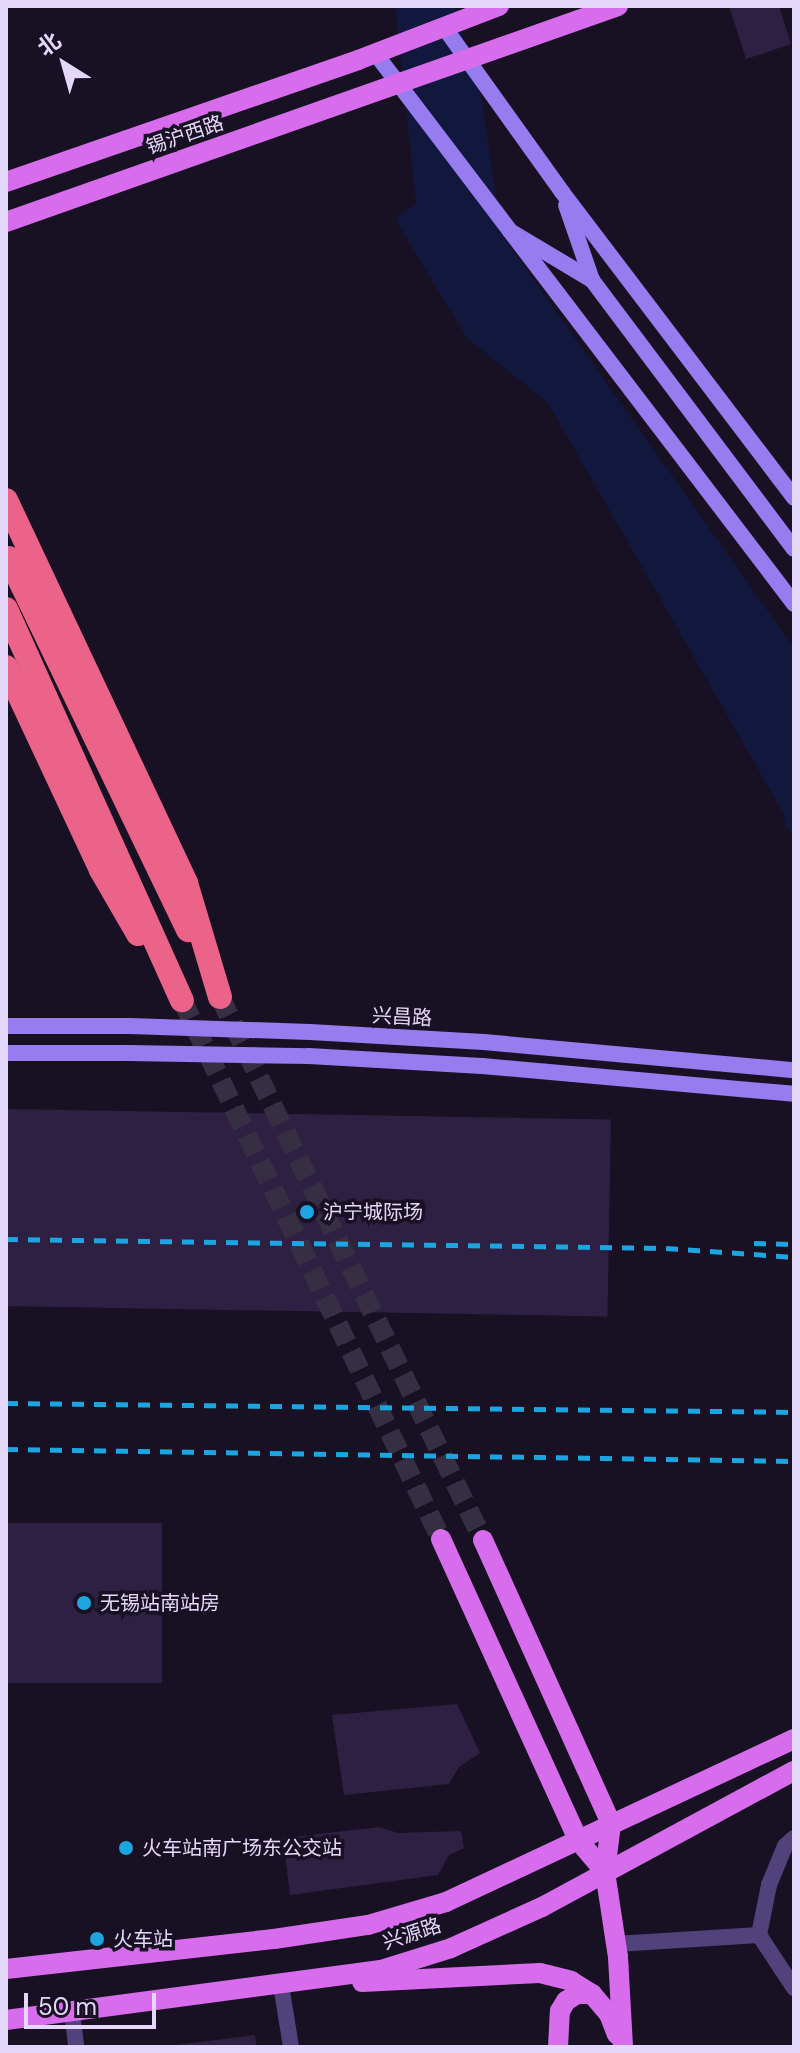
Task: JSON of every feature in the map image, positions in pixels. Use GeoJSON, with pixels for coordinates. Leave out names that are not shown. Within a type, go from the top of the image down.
{"type":"FeatureCollection","features":[{"type":"Feature","properties":{"kind":"highway"},"geometry":{"type":"LineString","coordinates":[[6,500],[186,883],[220,997],[9,558]]}},
{"type":"Feature","properties":{"kind":"highway"},"geometry":{"type":"LineString","coordinates":[[6,609],[182,1000],[134,929],[101,870],[6,667]]}},
{"type":"Feature","properties":{"kind":"main road","name":"锡沪西路"},"geometry":{"type":"LineString","coordinates":[[6,182],[499,6]]}},
{"type":"Feature","properties":{"kind":"main road","name":"锡沪西路"},"geometry":{"type":"LineString","coordinates":[[6,222],[618,6]]}},
{"type":"Feature","properties":{"kind":"main road"},"geometry":{"type":"LineString","coordinates":[[444,27],[562,192],[794,498]]}},
{"type":"Feature","properties":{"kind":"main road"},"geometry":{"type":"LineString","coordinates":[[366,56],[389,88],[510,231],[794,604]]}},
{"type":"Feature","properties":{"kind":"main road"},"geometry":{"type":"LineString","coordinates":[[562,192],[592,280],[794,549]]}},
{"type":"Feature","properties":{"kind":"main road"},"geometry":{"type":"LineString","coordinates":[[510,231],[592,280]]}},
{"type":"Feature","properties":{"kind":"main road","name":"兴昌路"},"geometry":{"type":"LineString","coordinates":[[6,1026],[130,1026],[310,1032],[484,1042],[794,1070]]}},
{"type":"Feature","properties":{"kind":"main road"},"geometry":{"type":"LineString","coordinates":[[6,1053],[309,1056],[482,1066],[794,1094]]}},
{"type":"Feature","properties":{"kind":"main road"},"geometry":{"type":"LineString","coordinates":[[441,1539],[578,1840],[605,1872]]}},
{"type":"Feature","properties":{"kind":"main road"},"geometry":{"type":"LineString","coordinates":[[483,1540],[611,1824],[605,1872],[616,1944],[622,2047]]}},
{"type":"Feature","properties":{"kind":"main road","name":"兴源路"},"geometry":{"type":"LineString","coordinates":[[6,1969],[274,1939],[368,1925],[446,1902],[794,1739]]}},
{"type":"Feature","properties":{"kind":"main road","name":"兴源路"},"geometry":{"type":"LineString","coordinates":[[6,2020],[381,1970],[451,1948],[542,1907],[794,1771]]}},
{"type":"Feature","properties":{"kind":"main road"},"geometry":{"type":"LineString","coordinates":[[310,1981],[404,1982],[540,1973],[571,1981],[592,1994],[609,2014],[622,2047]]}},
{"type":"Feature","properties":{"kind":"main road"},"geometry":{"type":"LineString","coordinates":[[558,2047],[560,2011],[566,2001],[577,1994],[592,1994]]}},
{"type":"Feature","properties":{"kind":"street"},"geometry":{"type":"LineString","coordinates":[[794,1838],[785,1846],[769,1885],[759,1935],[794,1988]]}},
{"type":"Feature","properties":{"kind":"street"},"geometry":{"type":"LineString","coordinates":[[616,1944],[759,1935]]}},
{"type":"Feature","properties":{"kind":"street"},"geometry":{"type":"LineString","coordinates":[[281,1985],[291,2047]]}},
{"type":"Feature","properties":{"kind":"street"},"geometry":{"type":"LineString","coordinates":[[72,2012],[76,2047]]}},
{"type":"Feature","properties":{"kind":"shaded area"},"geometry":{"type":"Polygon","coordinates":[[[395,6],[454,6],[481,95],[502,235],[794,648],[794,839],[784,823],[785,816],[548,403],[467,338],[395,219],[416,204],[395,6]]]}},
{"type":"Feature","properties":{"kind":"building"},"geometry":{"type":"Polygon","coordinates":[[[729,6],[779,6],[791,44],[746,59],[729,6]]]}},
{"type":"Feature","properties":{"kind":"building","name":"沪宁城际场"},"geometry":{"type":"Polygon","coordinates":[[[6,1109],[611,1120],[607,1317],[6,1306],[6,1109]]]}},
{"type":"Feature","properties":{"kind":"building","name":"无锡站南站房"},"geometry":{"type":"Polygon","coordinates":[[[6,1523],[162,1523],[162,1683],[6,1683],[6,1523]]]}},
{"type":"Feature","properties":{"kind":"building"},"geometry":{"type":"Polygon","coordinates":[[[457,1704],[480,1753],[459,1767],[449,1784],[344,1795],[332,1715],[457,1704]]]}},
{"type":"Feature","properties":{"kind":"building"},"geometry":{"type":"Polygon","coordinates":[[[379,1827],[398,1833],[461,1831],[464,1848],[449,1855],[438,1875],[290,1895],[283,1838],[379,1827]]]}},
{"type":"Feature","properties":{"kind":"building"},"geometry":{"type":"Polygon","coordinates":[[[255,2035],[257,2047],[176,2047],[176,2045],[255,2035]]]}},
{"type":"Feature","properties":{"kind":"tunnel"},"geometry":{"type":"LineString","coordinates":[[220,997],[483,1540]]}},
{"type":"Feature","properties":{"kind":"tunnel"},"geometry":{"type":"LineString","coordinates":[[182,1000],[441,1539]]}},
{"type":"Feature","properties":{"kind":"railway"},"geometry":{"type":"LineString","coordinates":[[6,1239],[666,1248],[794,1257]]}},
{"type":"Feature","properties":{"kind":"railway"},"geometry":{"type":"LineString","coordinates":[[754,1243],[794,1244]]}},
{"type":"Feature","properties":{"kind":"railway"},"geometry":{"type":"LineString","coordinates":[[6,1403],[794,1412]]}},
{"type":"Feature","properties":{"kind":"railway"},"geometry":{"type":"LineString","coordinates":[[6,1449],[794,1461]]}},
{"type":"Feature","properties":{"kind":"place","name":"沪宁城际场"},"geometry":{"type":"Point","coordinates":[307,1212]}},
{"type":"Feature","properties":{"kind":"place","name":"无锡站南站房"},"geometry":{"type":"Point","coordinates":[84,1603]}},
{"type":"Feature","properties":{"kind":"place","name":"火车站南广场东公交站"},"geometry":{"type":"Point","coordinates":[126,1848]}},
{"type":"Feature","properties":{"kind":"place","name":"火车站"},"geometry":{"type":"Point","coordinates":[97,1939]}}]}
